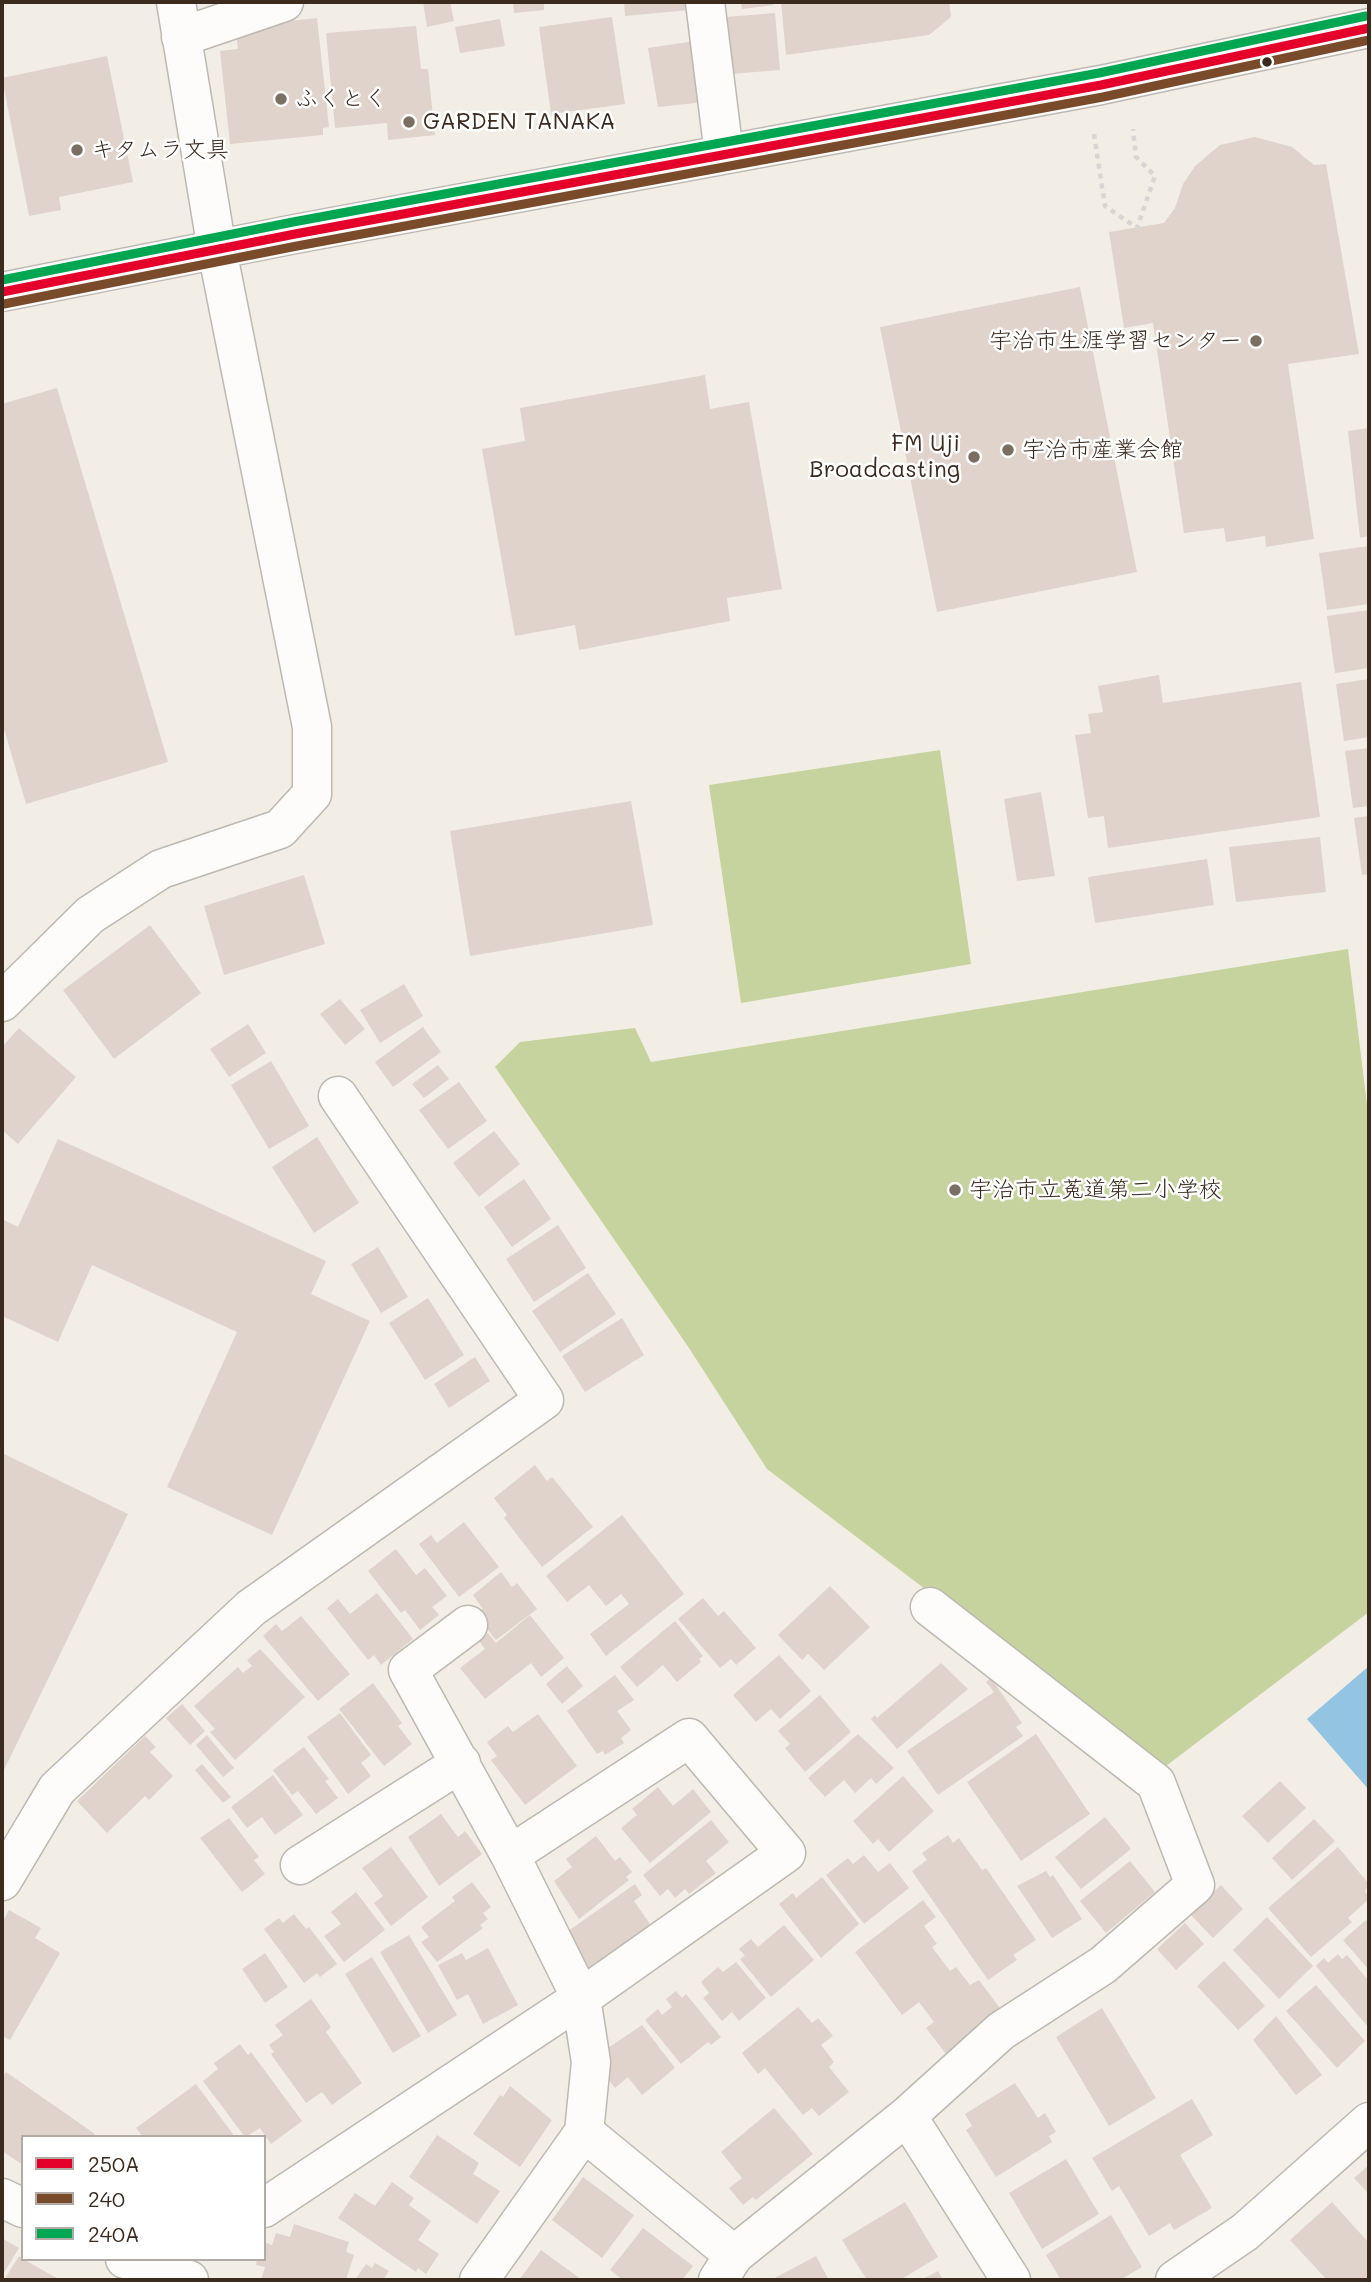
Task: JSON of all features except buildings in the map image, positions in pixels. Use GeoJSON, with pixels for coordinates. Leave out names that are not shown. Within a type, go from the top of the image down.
{"type":"FeatureCollection","features":[{"type":"Feature","properties":{"kind":"street"},"geometry":{"type":"LineString","coordinates":[[2,1002],[90,915],[161,869],[281,829],[312,794],[312,727],[217,250],[179,19],[284,2]]}},
{"type":"Feature","properties":{"kind":"street"},"geometry":{"type":"LineString","coordinates":[[705,2],[724,154]]}},
{"type":"Feature","properties":{"kind":"street"},"geometry":{"type":"LineString","coordinates":[[2,292],[1101,85],[1369,28]]}},
{"type":"Feature","properties":{"kind":"street"},"geometry":{"type":"LineString","coordinates":[[2,1881],[57,1789],[251,1608],[544,1400],[338,1096]]}},
{"type":"Feature","properties":{"kind":"street"},"geometry":{"type":"LineString","coordinates":[[584,2132],[726,2268],[907,2116],[1001,2031],[1103,1965],[1195,1885],[1156,1783],[930,1607]]}},
{"type":"Feature","properties":{"kind":"street"},"geometry":{"type":"LineString","coordinates":[[468,1625],[408,1670],[510,1855],[581,1998],[591,2062],[584,2132],[479,2280]]}},
{"type":"Feature","properties":{"kind":"street"},"geometry":{"type":"LineString","coordinates":[[266,2207],[581,1998],[786,1853],[690,1738],[510,1855]]}},
{"type":"Feature","properties":{"kind":"street"},"geometry":{"type":"LineString","coordinates":[[300,1865],[461,1763]]}},
{"type":"Feature","properties":{"kind":"street"},"geometry":{"type":"LineString","coordinates":[[907,2116],[1011,2280]]}},
{"type":"Feature","properties":{"kind":"street"},"geometry":{"type":"LineString","coordinates":[[1175,2280],[1245,2232],[1369,2122]]}},
{"type":"Feature","properties":{"kind":"street"},"geometry":{"type":"LineString","coordinates":[[2,2198],[21,2207]]}},
{"type":"Feature","properties":{"kind":"path"},"geometry":{"type":"LineString","coordinates":[[1094,134],[1105,206],[1137,228],[1156,176],[1136,157],[1133,129]]}},
{"type":"Feature","properties":{"kind":"green space"},"geometry":{"type":"Polygon","coordinates":[[[940,750],[971,964],[741,1003],[709,785],[940,750]]]}},
{"type":"Feature","properties":{"kind":"green space","name":"宇治市立菟道第二小学校"},"geometry":{"type":"Polygon","coordinates":[[[1348,949],[1369,1121],[1369,1612],[1162,1769],[767,1469],[687,1345],[495,1067],[520,1042],[635,1028],[651,1062],[1348,949]]]}},
{"type":"Feature","properties":{"kind":"water"},"geometry":{"type":"Polygon","coordinates":[[[1369,1666],[1369,1790],[1307,1719],[1369,1666]]]}},
{"type":"Feature","properties":{"kind":"transit line","name":"240A"},"geometry":{"type":"LineString","coordinates":[[2,280],[293,222],[1099,73],[1366,16]]}},
{"type":"Feature","properties":{"kind":"transit line","name":"250A"},"geometry":{"type":"LineString","coordinates":[[2,292],[295,234],[1101,85],[1369,28]]}},
{"type":"Feature","properties":{"kind":"transit line","name":"240"},"geometry":{"type":"LineString","coordinates":[[4,304],[297,246],[1103,97],[1369,40]]}},
{"type":"Feature","properties":{"kind":"place","name":"ふくとく"},"geometry":{"type":"Point","coordinates":[281,99]}},
{"type":"Feature","properties":{"kind":"place","name":"GARDEN TANAKA"},"geometry":{"type":"Point","coordinates":[409,122]}},
{"type":"Feature","properties":{"kind":"place","name":"キタムラ文具"},"geometry":{"type":"Point","coordinates":[77,150]}},
{"type":"Feature","properties":{"kind":"place","name":"宇治市生涯学習センター"},"geometry":{"type":"Point","coordinates":[1256,341]}},
{"type":"Feature","properties":{"kind":"place","name":"宇治市産業会館"},"geometry":{"type":"Point","coordinates":[1008,450]}},
{"type":"Feature","properties":{"kind":"place","name":"FM Uji Broadcasting"},"geometry":{"type":"Point","coordinates":[974,457]}},
{"type":"Feature","properties":{"kind":"place","name":"宇治市立菟道第二小学校"},"geometry":{"type":"Point","coordinates":[955,1190]}}]}
